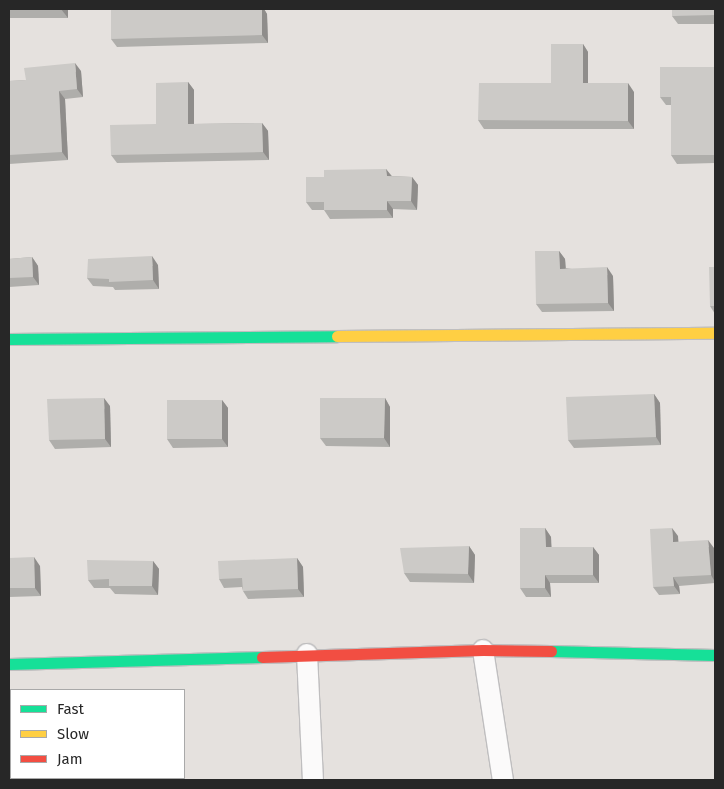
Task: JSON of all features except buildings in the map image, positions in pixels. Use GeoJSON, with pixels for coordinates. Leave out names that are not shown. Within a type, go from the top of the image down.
{"type":"FeatureCollection","features":[{"type":"Feature","properties":{"kind":"street"},"geometry":{"type":"LineString","coordinates":[[9,339],[715,333]]}},
{"type":"Feature","properties":{"kind":"street"},"geometry":{"type":"LineString","coordinates":[[483,650],[503,780]]}},
{"type":"Feature","properties":{"kind":"street"},"geometry":{"type":"LineString","coordinates":[[9,664],[483,650],[715,654]]}},
{"type":"Feature","properties":{"kind":"street"},"geometry":{"type":"LineString","coordinates":[[307,654],[313,780]]}},
{"type":"Feature","properties":{"kind":"traffic: fast"},"geometry":{"type":"LineString","coordinates":[[9,339],[337,336]]}},
{"type":"Feature","properties":{"kind":"traffic: fast"},"geometry":{"type":"LineString","coordinates":[[551,651],[715,655]]}},
{"type":"Feature","properties":{"kind":"traffic: fast"},"geometry":{"type":"LineString","coordinates":[[9,664],[262,657]]}},
{"type":"Feature","properties":{"kind":"traffic: slow"},"geometry":{"type":"LineString","coordinates":[[337,336],[715,333]]}},
{"type":"Feature","properties":{"kind":"traffic: jam"},"geometry":{"type":"LineString","coordinates":[[262,657],[483,650],[551,651]]}}]}
